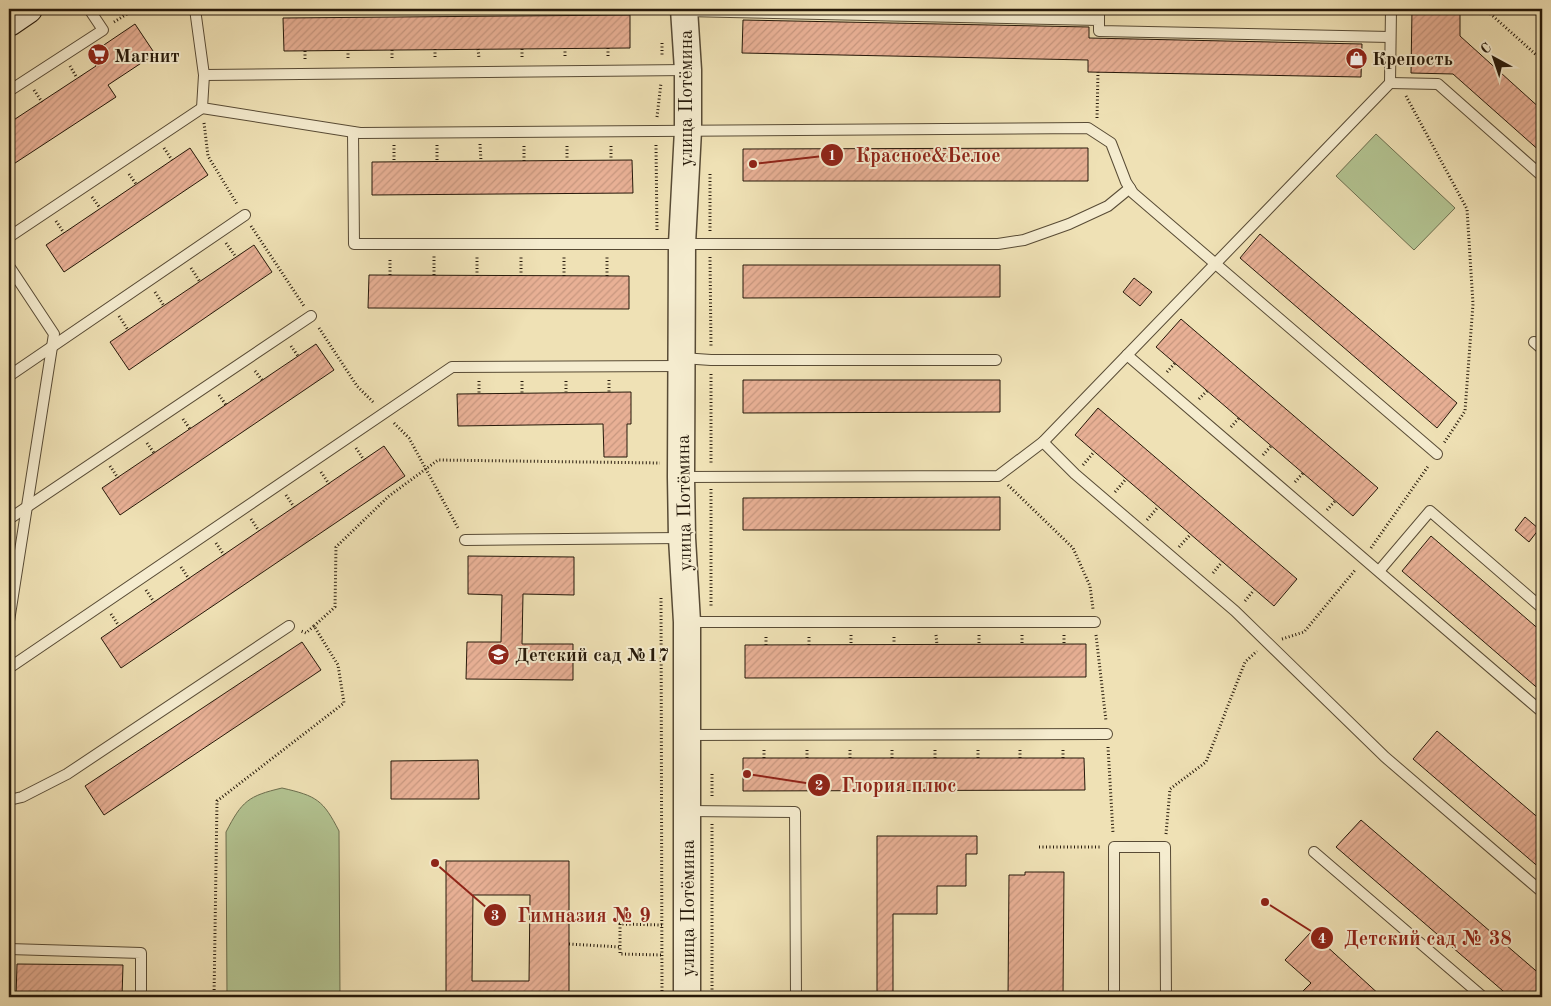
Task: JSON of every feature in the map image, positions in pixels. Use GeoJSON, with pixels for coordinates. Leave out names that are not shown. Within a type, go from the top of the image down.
{"type":"FeatureCollection","features":[{"type":"Feature","properties":{"kind":"main road"},"geometry":{"type":"LineString","coordinates":[[9,22],[28,9]]}},
{"type":"Feature","properties":{"kind":"street","name":"улица Потёмина"},"geometry":{"type":"LineString","coordinates":[[684,10],[688,70],[688,130],[682,244],[682,362],[671,470],[682,538],[699,622],[687,735],[699,812],[687,997]]}},
{"type":"Feature","properties":{"kind":"lane"},"geometry":{"type":"LineString","coordinates":[[9,91],[103,30],[90,9]]}},
{"type":"Feature","properties":{"kind":"lane"},"geometry":{"type":"LineString","coordinates":[[195,9],[204,75],[202,108]]}},
{"type":"Feature","properties":{"kind":"lane"},"geometry":{"type":"LineString","coordinates":[[1099,9],[1099,31],[1390,37]]}},
{"type":"Feature","properties":{"kind":"lane"},"geometry":{"type":"LineString","coordinates":[[1391,9],[1390,37],[1395,83]]}},
{"type":"Feature","properties":{"kind":"lane"},"geometry":{"type":"LineString","coordinates":[[684,10],[1099,20]]}},
{"type":"Feature","properties":{"kind":"lane"},"geometry":{"type":"LineString","coordinates":[[204,75],[688,70]]}},
{"type":"Feature","properties":{"kind":"lane"},"geometry":{"type":"LineString","coordinates":[[671,470],[711,477],[998,476],[1043,442],[1215,264],[1395,83],[1438,84],[1542,176]]}},
{"type":"Feature","properties":{"kind":"lane"},"geometry":{"type":"LineString","coordinates":[[9,237],[202,108],[353,132],[1088,128],[1111,144],[1126,182],[1133,193],[1437,454]]}},
{"type":"Feature","properties":{"kind":"lane"},"geometry":{"type":"LineString","coordinates":[[353,132],[354,244],[998,244],[1024,240],[1069,224],[1108,206],[1130,188]]}},
{"type":"Feature","properties":{"kind":"lane"},"geometry":{"type":"LineString","coordinates":[[9,376],[245,216]]}},
{"type":"Feature","properties":{"kind":"lane"},"geometry":{"type":"LineString","coordinates":[[9,266],[54,334],[9,621]]}},
{"type":"Feature","properties":{"kind":"lane"},"geometry":{"type":"LineString","coordinates":[[9,519],[311,316]]}},
{"type":"Feature","properties":{"kind":"lane"},"geometry":{"type":"LineString","coordinates":[[1128,355],[1542,712]]}},
{"type":"Feature","properties":{"kind":"lane"},"geometry":{"type":"LineString","coordinates":[[9,668],[452,368],[711,360],[996,360]]}},
{"type":"Feature","properties":{"kind":"lane"},"geometry":{"type":"LineString","coordinates":[[1043,442],[1075,474],[1235,612],[1385,757],[1542,892]]}},
{"type":"Feature","properties":{"kind":"lane"},"geometry":{"type":"LineString","coordinates":[[1379,571],[1430,511],[1542,608]]}},
{"type":"Feature","properties":{"kind":"lane"},"geometry":{"type":"LineString","coordinates":[[465,540],[682,538]]}},
{"type":"Feature","properties":{"kind":"lane"},"geometry":{"type":"LineString","coordinates":[[699,622],[1094,622]]}},
{"type":"Feature","properties":{"kind":"lane"},"geometry":{"type":"LineString","coordinates":[[9,800],[22,797],[67,774],[289,626]]}},
{"type":"Feature","properties":{"kind":"lane"},"geometry":{"type":"LineString","coordinates":[[687,735],[1107,734]]}},
{"type":"Feature","properties":{"kind":"lane"},"geometry":{"type":"LineString","coordinates":[[699,812],[795,812],[796,997]]}},
{"type":"Feature","properties":{"kind":"lane"},"geometry":{"type":"LineString","coordinates":[[1114,997],[1114,847],[1165,847],[1166,997]]}},
{"type":"Feature","properties":{"kind":"lane"},"geometry":{"type":"LineString","coordinates":[[1314,852],[1483,997]]}},
{"type":"Feature","properties":{"kind":"lane"},"geometry":{"type":"LineString","coordinates":[[9,949],[141,952],[141,997]]}},
{"type":"Feature","properties":{"kind":"path"},"geometry":{"type":"LineString","coordinates":[[103,30],[135,9]]}},
{"type":"Feature","properties":{"kind":"path"},"geometry":{"type":"LineString","coordinates":[[1485,9],[1542,60]]}},
{"type":"Feature","properties":{"kind":"path"},"geometry":{"type":"LineString","coordinates":[[1097,134],[1098,72]]}},
{"type":"Feature","properties":{"kind":"path"},"geometry":{"type":"LineString","coordinates":[[1165,847],[1170,789],[1206,762],[1244,662],[1267,643],[1304,632],[1364,559],[1437,454],[1464,411],[1473,304],[1467,210],[1395,83]]}},
{"type":"Feature","properties":{"kind":"path"},"geometry":{"type":"LineString","coordinates":[[202,108],[208,156],[245,216],[357,386],[409,438],[465,540]]}},
{"type":"Feature","properties":{"kind":"path"},"geometry":{"type":"LineString","coordinates":[[699,622],[711,477],[710,168]]}},
{"type":"Feature","properties":{"kind":"path"},"geometry":{"type":"LineString","coordinates":[[289,626],[306,633],[335,606],[336,547],[389,496],[438,460],[671,470]]}},
{"type":"Feature","properties":{"kind":"path"},"geometry":{"type":"LineString","coordinates":[[998,476],[1073,548],[1090,586],[1107,734],[1114,847],[1039,847]]}},
{"type":"Feature","properties":{"kind":"path"},"geometry":{"type":"LineString","coordinates":[[214,997],[217,801],[344,703],[338,665],[314,626]]}},
{"type":"Feature","properties":{"kind":"path"},"geometry":{"type":"LineString","coordinates":[[712,773],[699,812],[712,997]]}},
{"type":"Feature","properties":{"kind":"path"},"geometry":{"type":"LineString","coordinates":[[662,925],[620,924],[620,954],[662,955]]}},
{"type":"Feature","properties":{"kind":"path"},"geometry":{"type":"LineString","coordinates":[[569,944],[620,947]]}},
{"type":"Feature","properties":{"kind":"green space"},"geometry":{"type":"Polygon","coordinates":[[[1376,134],[1455,208],[1414,250],[1336,176],[1376,134]]]}},
{"type":"Feature","properties":{"kind":"green space"},"geometry":{"type":"Polygon","coordinates":[[[282,788],[318,801],[328,812],[339,831],[340,997],[227,997],[226,832],[237,813],[247,801],[261,794],[282,788]]]}},
{"type":"Feature","properties":{"kind":"building"},"geometry":{"type":"Polygon","coordinates":[[[1412,9],[1460,9],[1460,36],[1542,110],[1542,153],[1453,74],[1411,73],[1412,9]]]}},
{"type":"Feature","properties":{"kind":"building"},"geometry":{"type":"Polygon","coordinates":[[[630,15],[630,48],[284,51],[283,18],[630,15]]]}},
{"type":"Feature","properties":{"kind":"building"},"geometry":{"type":"Polygon","coordinates":[[[743,20],[1089,27],[1089,38],[1362,44],[1361,77],[1088,72],[1088,60],[742,53],[743,20]]]}},
{"type":"Feature","properties":{"kind":"building"},"geometry":{"type":"Polygon","coordinates":[[[135,24],[155,54],[108,85],[116,97],[9,167],[9,123],[96,66],[89,55],[135,24]]]}},
{"type":"Feature","properties":{"kind":"building"},"geometry":{"type":"Polygon","coordinates":[[[190,148],[208,175],[64,272],[46,245],[190,148]]]}},
{"type":"Feature","properties":{"kind":"building"},"geometry":{"type":"Polygon","coordinates":[[[1088,148],[1088,181],[743,181],[743,149],[1088,148]]]}},
{"type":"Feature","properties":{"kind":"building"},"geometry":{"type":"Polygon","coordinates":[[[632,160],[633,193],[372,195],[372,162],[632,160]]]}},
{"type":"Feature","properties":{"kind":"building"},"geometry":{"type":"Polygon","coordinates":[[[1260,234],[1457,403],[1437,428],[1240,258],[1260,234]]]}},
{"type":"Feature","properties":{"kind":"building"},"geometry":{"type":"Polygon","coordinates":[[[254,245],[272,272],[129,370],[110,342],[254,245]]]}},
{"type":"Feature","properties":{"kind":"building"},"geometry":{"type":"Polygon","coordinates":[[[743,265],[1000,265],[1000,297],[743,298],[743,265]]]}},
{"type":"Feature","properties":{"kind":"building"},"geometry":{"type":"Polygon","coordinates":[[[369,275],[629,276],[629,309],[368,308],[369,275]]]}},
{"type":"Feature","properties":{"kind":"building"},"geometry":{"type":"Polygon","coordinates":[[[1134,278],[1152,292],[1140,306],[1123,292],[1134,278]]]}},
{"type":"Feature","properties":{"kind":"building"},"geometry":{"type":"Polygon","coordinates":[[[1181,319],[1378,488],[1353,516],[1156,347],[1181,319]]]}},
{"type":"Feature","properties":{"kind":"building"},"geometry":{"type":"Polygon","coordinates":[[[316,344],[334,370],[120,515],[102,488],[316,344]]]}},
{"type":"Feature","properties":{"kind":"building"},"geometry":{"type":"Polygon","coordinates":[[[743,380],[1000,380],[1000,412],[743,413],[743,380]]]}},
{"type":"Feature","properties":{"kind":"building"},"geometry":{"type":"Polygon","coordinates":[[[631,392],[631,424],[627,424],[627,457],[604,457],[603,424],[458,426],[457,394],[631,392]]]}},
{"type":"Feature","properties":{"kind":"building"},"geometry":{"type":"Polygon","coordinates":[[[1098,408],[1297,579],[1274,606],[1075,435],[1098,408]]]}},
{"type":"Feature","properties":{"kind":"building"},"geometry":{"type":"Polygon","coordinates":[[[384,446],[405,476],[121,668],[101,638],[384,446]]]}},
{"type":"Feature","properties":{"kind":"building"},"geometry":{"type":"Polygon","coordinates":[[[1000,497],[1000,530],[743,530],[743,498],[1000,497]]]}},
{"type":"Feature","properties":{"kind":"building"},"geometry":{"type":"Polygon","coordinates":[[[1525,517],[1539,529],[1529,542],[1515,530],[1525,517]]]}},
{"type":"Feature","properties":{"kind":"building"},"geometry":{"type":"Polygon","coordinates":[[[1431,536],[1542,632],[1542,692],[1402,571],[1431,536]]]}},
{"type":"Feature","properties":{"kind":"building"},"geometry":{"type":"Polygon","coordinates":[[[468,556],[574,557],[574,595],[523,594],[522,644],[573,644],[573,680],[466,679],[467,642],[501,642],[502,595],[468,594],[468,556]]]}},
{"type":"Feature","properties":{"kind":"building"},"geometry":{"type":"Polygon","coordinates":[[[302,642],[321,670],[104,815],[85,786],[302,642]]]}},
{"type":"Feature","properties":{"kind":"building"},"geometry":{"type":"Polygon","coordinates":[[[1086,644],[1086,677],[745,678],[745,645],[1086,644]]]}},
{"type":"Feature","properties":{"kind":"building"},"geometry":{"type":"Polygon","coordinates":[[[1437,731],[1542,821],[1542,870],[1413,759],[1437,731]]]}},
{"type":"Feature","properties":{"kind":"building"},"geometry":{"type":"Polygon","coordinates":[[[743,758],[1084,758],[1085,790],[743,791],[743,758]]]}},
{"type":"Feature","properties":{"kind":"building"},"geometry":{"type":"Polygon","coordinates":[[[478,760],[479,799],[391,799],[391,761],[478,760]]]}},
{"type":"Feature","properties":{"kind":"building"},"geometry":{"type":"Polygon","coordinates":[[[1361,820],[1542,976],[1542,997],[1510,997],[1336,847],[1361,820]]]}},
{"type":"Feature","properties":{"kind":"building"},"geometry":{"type":"Polygon","coordinates":[[[877,836],[977,836],[977,854],[966,854],[966,886],[937,886],[937,914],[893,914],[893,997],[877,997],[877,836]]]}},
{"type":"Feature","properties":{"kind":"building"},"geometry":{"type":"Polygon","coordinates":[[[446,861],[569,861],[569,997],[446,997],[446,861]],[[473,895],[472,981],[529,981],[530,895],[473,895]]]}},
{"type":"Feature","properties":{"kind":"building"},"geometry":{"type":"Polygon","coordinates":[[[1025,872],[1064,872],[1063,997],[1008,997],[1009,875],[1025,875],[1025,872]]]}},
{"type":"Feature","properties":{"kind":"building"},"geometry":{"type":"Polygon","coordinates":[[[1311,932],[1382,997],[1297,997],[1311,983],[1285,960],[1311,932]]]}},
{"type":"Feature","properties":{"kind":"building"},"geometry":{"type":"Polygon","coordinates":[[[17,964],[123,965],[122,997],[16,997],[17,964]]]}},
{"type":"Feature","properties":{"kind":"place","name":"Магнит"},"geometry":{"type":"Point","coordinates":[98,55]}},
{"type":"Feature","properties":{"kind":"place","name":"Крепость"},"geometry":{"type":"Point","coordinates":[1356,58]}},
{"type":"Feature","properties":{"kind":"place","name":"Красное&Белое"},"geometry":{"type":"Point","coordinates":[753,164]}},
{"type":"Feature","properties":{"kind":"place","name":"Детский сад №17"},"geometry":{"type":"Point","coordinates":[499,654]}},
{"type":"Feature","properties":{"kind":"place","name":"Глория плюс"},"geometry":{"type":"Point","coordinates":[747,774]}},
{"type":"Feature","properties":{"kind":"place","name":"Гимназия № 9"},"geometry":{"type":"Point","coordinates":[435,863]}},
{"type":"Feature","properties":{"kind":"place","name":"Детский сад № 38"},"geometry":{"type":"Point","coordinates":[1265,902]}}]}
